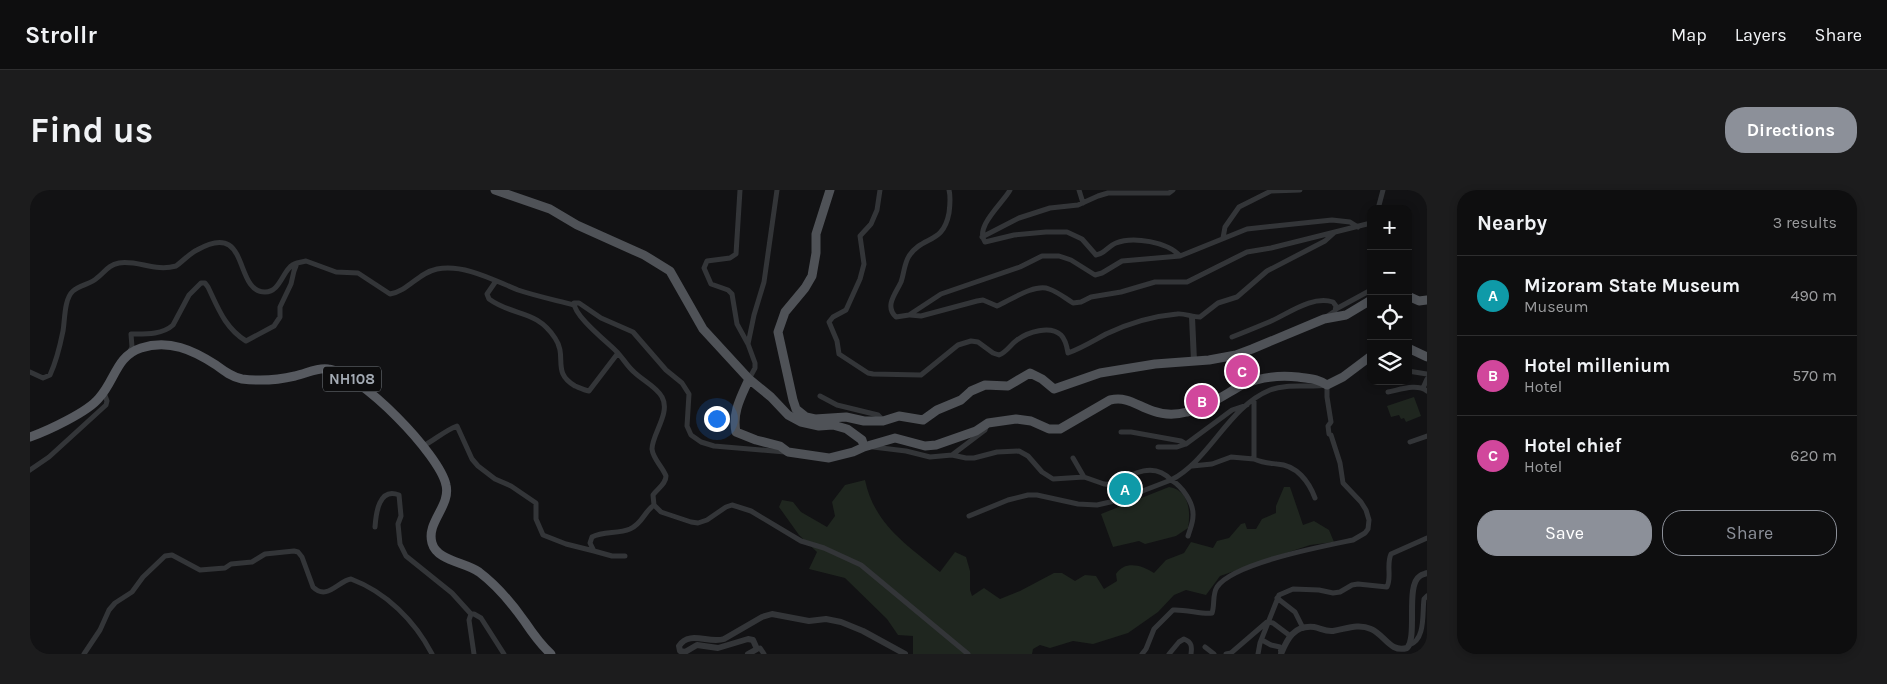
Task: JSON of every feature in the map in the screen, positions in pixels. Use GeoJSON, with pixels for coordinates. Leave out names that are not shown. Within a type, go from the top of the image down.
{"type":"FeatureCollection","features":[{"type":"Feature","properties":{"kind":"highway","name":"NH108"},"geometry":{"type":"LineString","coordinates":[[127,355],[142,348],[166,344],[178,346],[201,356],[230,375],[243,379],[284,378],[318,369],[328,369],[338,371],[358,383],[374,395],[423,446],[440,471],[447,488],[444,503],[434,524],[432,543],[434,547],[444,556],[470,567],[486,578],[511,605],[535,638],[551,654]]}},
{"type":"Feature","properties":{"kind":"highway"},"geometry":{"type":"LineString","coordinates":[[30,437],[45,431],[95,402],[104,392],[119,364],[127,355]]}},
{"type":"Feature","properties":{"kind":"main road"},"geometry":{"type":"LineString","coordinates":[[495,190],[550,209],[577,225],[644,255],[670,271],[703,329],[749,379],[771,397],[788,415],[801,422],[820,426],[833,425],[847,429],[862,440],[866,446]]}},
{"type":"Feature","properties":{"kind":"main road"},"geometry":{"type":"LineString","coordinates":[[830,190],[816,234],[816,253],[812,276],[805,288],[785,312],[778,332],[796,409],[806,417],[815,419],[846,416],[864,421],[883,421],[899,416],[923,420],[937,410],[961,400],[971,391],[985,385],[1008,386],[1030,373],[1042,379],[1054,389],[1100,373],[1155,364],[1217,359],[1252,350],[1324,319],[1346,315],[1367,302]]}},
{"type":"Feature","properties":{"kind":"main road"},"geometry":{"type":"LineString","coordinates":[[1412,298],[1419,301],[1427,300]]}},
{"type":"Feature","properties":{"kind":"main road"},"geometry":{"type":"LineString","coordinates":[[1412,350],[1427,357]]}},
{"type":"Feature","properties":{"kind":"main road"},"geometry":{"type":"LineString","coordinates":[[749,379],[735,410],[734,423],[736,432],[756,440],[780,446],[788,452],[829,458],[854,452],[866,446],[894,438],[925,446],[936,445],[976,431],[985,425],[1016,419],[1031,421],[1049,429],[1060,429],[1110,400],[1119,398],[1127,399],[1152,411],[1178,414],[1202,407],[1249,383],[1279,376],[1317,379],[1327,385],[1343,377],[1367,359]]}},
{"type":"Feature","properties":{"kind":"street"},"geometry":{"type":"LineString","coordinates":[[740,190],[736,254],[730,258],[707,262],[704,268],[712,284],[728,290],[732,294],[737,324],[748,344],[756,366],[749,379]]}},
{"type":"Feature","properties":{"kind":"street"},"geometry":{"type":"LineString","coordinates":[[748,344],[764,282],[777,190]]}},
{"type":"Feature","properties":{"kind":"street"},"geometry":{"type":"LineString","coordinates":[[880,190],[878,210],[860,236],[864,264],[860,279],[846,310],[833,317],[830,322],[837,340],[839,354],[868,373],[918,376],[926,372],[958,345],[966,342],[978,342],[999,355],[1027,334],[1047,330],[1056,331],[1062,336],[1068,353],[1087,346],[1106,334],[1135,323],[1177,314],[1200,317],[1218,303],[1235,298],[1267,271],[1325,240],[1335,232]]}},
{"type":"Feature","properties":{"kind":"street"},"geometry":{"type":"LineString","coordinates":[[950,190],[951,200],[945,226],[937,236],[917,246],[910,255],[901,281],[891,301],[893,315],[902,318],[941,294],[1020,267],[1042,256],[1059,256],[1071,260],[1095,275],[1122,261],[1180,256],[1247,228],[1332,220],[1350,222],[1358,227]]}},
{"type":"Feature","properties":{"kind":"street"},"geometry":{"type":"LineString","coordinates":[[1010,190],[982,229],[982,237],[985,242],[998,238],[1046,232],[1067,232],[1082,239],[1096,255],[1105,253],[1114,244],[1137,240],[1171,248],[1180,256]]}},
{"type":"Feature","properties":{"kind":"street"},"geometry":{"type":"LineString","coordinates":[[1079,190],[1083,203]]}},
{"type":"Feature","properties":{"kind":"street"},"geometry":{"type":"LineString","coordinates":[[982,237],[1019,218],[1036,212],[1083,203],[1108,193],[1169,193],[1173,190]]}},
{"type":"Feature","properties":{"kind":"street"},"geometry":{"type":"LineString","coordinates":[[1222,238],[1225,227],[1239,207],[1271,191],[1300,190]]}},
{"type":"Feature","properties":{"kind":"street"},"geometry":{"type":"LineString","coordinates":[[1379,205],[1383,190]]}},
{"type":"Feature","properties":{"kind":"street"},"geometry":{"type":"LineString","coordinates":[[909,315],[921,316],[983,300],[997,306],[1016,294],[1042,288],[1049,289],[1073,303],[1077,303],[1091,297],[1121,292],[1155,282],[1188,282],[1247,252],[1271,248],[1367,224]]}},
{"type":"Feature","properties":{"kind":"street"},"geometry":{"type":"LineString","coordinates":[[30,372],[42,378],[50,375],[61,340],[71,292],[93,281],[106,268],[123,263],[153,268],[171,268],[199,249],[223,242],[230,245],[235,252],[253,286],[264,292],[274,289],[292,265],[306,261],[336,272],[358,273],[390,294],[396,293],[410,285],[421,275],[439,269],[466,270],[538,296],[574,305],[579,303],[601,318],[633,332],[666,370],[682,383],[689,394],[687,426],[691,435],[701,442],[724,447],[788,452]]}},
{"type":"Feature","properties":{"kind":"street"},"geometry":{"type":"LineString","coordinates":[[127,355],[132,347],[131,334],[148,334],[169,328],[189,295],[201,283],[205,283],[208,287],[224,322],[237,336],[246,341],[264,333],[274,326],[280,317],[280,307],[291,284],[297,263]]}},
{"type":"Feature","properties":{"kind":"street"},"geometry":{"type":"LineString","coordinates":[[496,281],[488,294],[489,300],[502,307],[529,315],[545,325],[556,340],[559,348],[562,375],[565,380],[573,385],[590,391],[618,353]]}},
{"type":"Feature","properties":{"kind":"street"},"geometry":{"type":"LineString","coordinates":[[1324,319],[1336,308],[1367,292]]}},
{"type":"Feature","properties":{"kind":"street"},"geometry":{"type":"LineString","coordinates":[[1232,337],[1314,302],[1328,301],[1335,304],[1336,308]]}},
{"type":"Feature","properties":{"kind":"street"},"geometry":{"type":"LineString","coordinates":[[574,305],[592,328],[618,353],[632,371],[659,393],[664,401],[662,420],[652,448],[666,480],[653,495],[654,505],[661,512],[672,517],[698,523],[707,520],[732,505],[751,511],[800,541],[824,548],[861,565],[968,654]]}},
{"type":"Feature","properties":{"kind":"street"},"geometry":{"type":"LineString","coordinates":[[1192,317],[1194,361]]}},
{"type":"Feature","properties":{"kind":"street"},"geometry":{"type":"LineString","coordinates":[[1412,371],[1427,374]]}},
{"type":"Feature","properties":{"kind":"street"},"geometry":{"type":"LineString","coordinates":[[1388,392],[1414,388],[1425,390],[1427,379]]}},
{"type":"Feature","properties":{"kind":"street"},"geometry":{"type":"LineString","coordinates":[[969,516],[1008,500],[1028,495],[1037,495],[1078,504],[1098,505],[1119,500],[1182,474],[1192,466],[1214,438],[1254,399],[1266,392],[1281,387],[1327,385],[1331,422],[1328,426],[1329,434],[1332,435],[1340,463],[1343,483],[1366,510],[1369,520],[1368,529],[1361,536],[1353,540],[1279,557],[1226,578],[1216,588],[1212,613],[1173,610],[1154,629],[1142,654]]}},
{"type":"Feature","properties":{"kind":"street"},"geometry":{"type":"LineString","coordinates":[[30,470],[49,457],[106,405],[107,401],[104,392]]}},
{"type":"Feature","properties":{"kind":"street"},"geometry":{"type":"LineString","coordinates":[[820,396],[837,405],[878,415],[883,421]]}},
{"type":"Feature","properties":{"kind":"street"},"geometry":{"type":"LineString","coordinates":[[1254,399],[1254,459]]}},
{"type":"Feature","properties":{"kind":"street"},"geometry":{"type":"LineString","coordinates":[[1158,447],[1177,447],[1186,444],[1232,410],[1249,404]]}},
{"type":"Feature","properties":{"kind":"street"},"geometry":{"type":"LineString","coordinates":[[952,455],[985,430],[985,425]]}},
{"type":"Feature","properties":{"kind":"street"},"geometry":{"type":"LineString","coordinates":[[423,446],[456,426],[472,459],[478,466],[495,479],[511,486],[536,504],[536,520],[543,535],[566,544],[612,556],[625,556]]}},
{"type":"Feature","properties":{"kind":"street"},"geometry":{"type":"LineString","coordinates":[[1121,432],[1132,432],[1181,441],[1186,444]]}},
{"type":"Feature","properties":{"kind":"street"},"geometry":{"type":"LineString","coordinates":[[1410,442],[1427,436]]}},
{"type":"Feature","properties":{"kind":"street"},"geometry":{"type":"LineString","coordinates":[[866,446],[906,450],[930,457],[952,455],[974,458],[997,452],[1019,451],[1028,456],[1042,472],[1053,480],[1084,477],[1104,484],[1116,484],[1140,470],[1165,473],[1182,489],[1193,510],[1188,536]]}},
{"type":"Feature","properties":{"kind":"street"},"geometry":{"type":"LineString","coordinates":[[1192,466],[1212,464],[1231,457],[1277,464],[1294,470],[1304,478],[1311,486],[1315,498]]}},
{"type":"Feature","properties":{"kind":"street"},"geometry":{"type":"LineString","coordinates":[[1073,458],[1084,477]]}},
{"type":"Feature","properties":{"kind":"street"},"geometry":{"type":"LineString","coordinates":[[375,527],[376,511],[381,500],[387,494],[394,493],[399,495],[401,516],[398,524],[400,544],[406,556],[452,593],[471,614],[481,618],[504,654]]}},
{"type":"Feature","properties":{"kind":"street"},"geometry":{"type":"LineString","coordinates":[[594,551],[590,540],[593,536],[628,530],[640,524],[647,510],[654,505]]}},
{"type":"Feature","properties":{"kind":"street"},"geometry":{"type":"LineString","coordinates":[[1258,654],[1277,598],[1285,591],[1293,589],[1319,590],[1333,593],[1358,584],[1387,587],[1391,554],[1427,538]]}},
{"type":"Feature","properties":{"kind":"street"},"geometry":{"type":"LineString","coordinates":[[84,654],[100,630],[109,610],[115,603],[132,592],[143,576],[165,556],[172,555],[200,570],[224,568],[231,564],[252,562],[265,554],[288,551],[298,552],[302,557],[313,587],[317,590],[330,591],[342,582],[351,579],[376,592],[398,608],[423,639],[432,654]]}},
{"type":"Feature","properties":{"kind":"street"},"geometry":{"type":"LineString","coordinates":[[1410,645],[1412,606],[1416,580],[1419,576],[1427,573]]}},
{"type":"Feature","properties":{"kind":"street"},"geometry":{"type":"LineString","coordinates":[[1281,653],[1289,636],[1303,628],[1315,627],[1331,631],[1354,626],[1364,627],[1374,631],[1395,649],[1407,648],[1419,638],[1424,599],[1427,596]]}},
{"type":"Feature","properties":{"kind":"street"},"geometry":{"type":"LineString","coordinates":[[1277,598],[1295,612],[1303,628]]}},
{"type":"Feature","properties":{"kind":"street"},"geometry":{"type":"LineString","coordinates":[[471,614],[469,620],[474,654]]}},
{"type":"Feature","properties":{"kind":"street"},"geometry":{"type":"LineString","coordinates":[[764,654],[760,648],[757,648],[755,641],[748,639],[718,648],[697,645],[685,652],[680,652],[679,646],[688,638],[717,642],[762,617],[772,614],[809,621],[826,620],[841,622],[864,631],[905,654]]}},
{"type":"Feature","properties":{"kind":"street"},"geometry":{"type":"LineString","coordinates":[[1270,621],[1289,636]]}},
{"type":"Feature","properties":{"kind":"street"},"geometry":{"type":"LineString","coordinates":[[1226,654],[1231,653],[1256,630],[1270,621]]}},
{"type":"Feature","properties":{"kind":"street"},"geometry":{"type":"LineString","coordinates":[[1169,654],[1179,642],[1184,640],[1189,641],[1191,654]]}},
{"type":"Feature","properties":{"kind":"street"},"geometry":{"type":"LineString","coordinates":[[1262,640],[1271,645],[1280,646],[1281,653]]}},
{"type":"Feature","properties":{"kind":"street"},"geometry":{"type":"LineString","coordinates":[[1205,647],[1214,654]]}},
{"type":"Feature","properties":{"kind":"street"},"geometry":{"type":"LineString","coordinates":[[748,654],[757,648]]}},
{"type":"Feature","properties":{"kind":"shaded area"},"geometry":{"type":"Polygon","coordinates":[[[1414,397],[1421,416],[1406,422],[1399,415],[1391,417],[1387,406],[1414,397]]]}},
{"type":"Feature","properties":{"kind":"shaded area"},"geometry":{"type":"Polygon","coordinates":[[[865,480],[869,495],[884,521],[904,543],[940,572],[955,552],[966,557],[970,571],[970,590],[972,596],[984,588],[1000,599],[1054,573],[1062,573],[1075,581],[1085,575],[1096,576],[1104,589],[1117,581],[1116,574],[1129,565],[1139,566],[1154,573],[1166,560],[1184,553],[1191,542],[1213,548],[1217,541],[1229,538],[1241,524],[1245,523],[1247,529],[1256,529],[1262,519],[1276,513],[1276,506],[1284,487],[1290,487],[1303,525],[1314,521],[1329,530],[1334,542],[1310,545],[1220,576],[1206,595],[1186,590],[1174,595],[1158,612],[1128,633],[1093,644],[1073,641],[1050,648],[1040,645],[1033,649],[1032,654],[913,654],[913,636],[898,635],[887,619],[845,578],[809,569],[817,552],[799,535],[779,507],[782,500],[793,502],[801,512],[827,527],[835,516],[832,502],[845,485],[865,480]]]}},
{"type":"Feature","properties":{"kind":"shaded area"},"geometry":{"type":"Polygon","coordinates":[[[1169,487],[1181,492],[1185,497],[1189,508],[1188,528],[1176,536],[1145,544],[1139,541],[1113,547],[1101,514],[1169,487]]]}},
{"type":"Feature","properties":{"kind":"place","name":"Hotel chief"},"geometry":{"type":"Point","coordinates":[1242,371]}},
{"type":"Feature","properties":{"kind":"place","name":"Hotel millenium"},"geometry":{"type":"Point","coordinates":[1202,401]}},
{"type":"Feature","properties":{"kind":"place","name":"Mizoram State Museum"},"geometry":{"type":"Point","coordinates":[1125,489]}}]}
